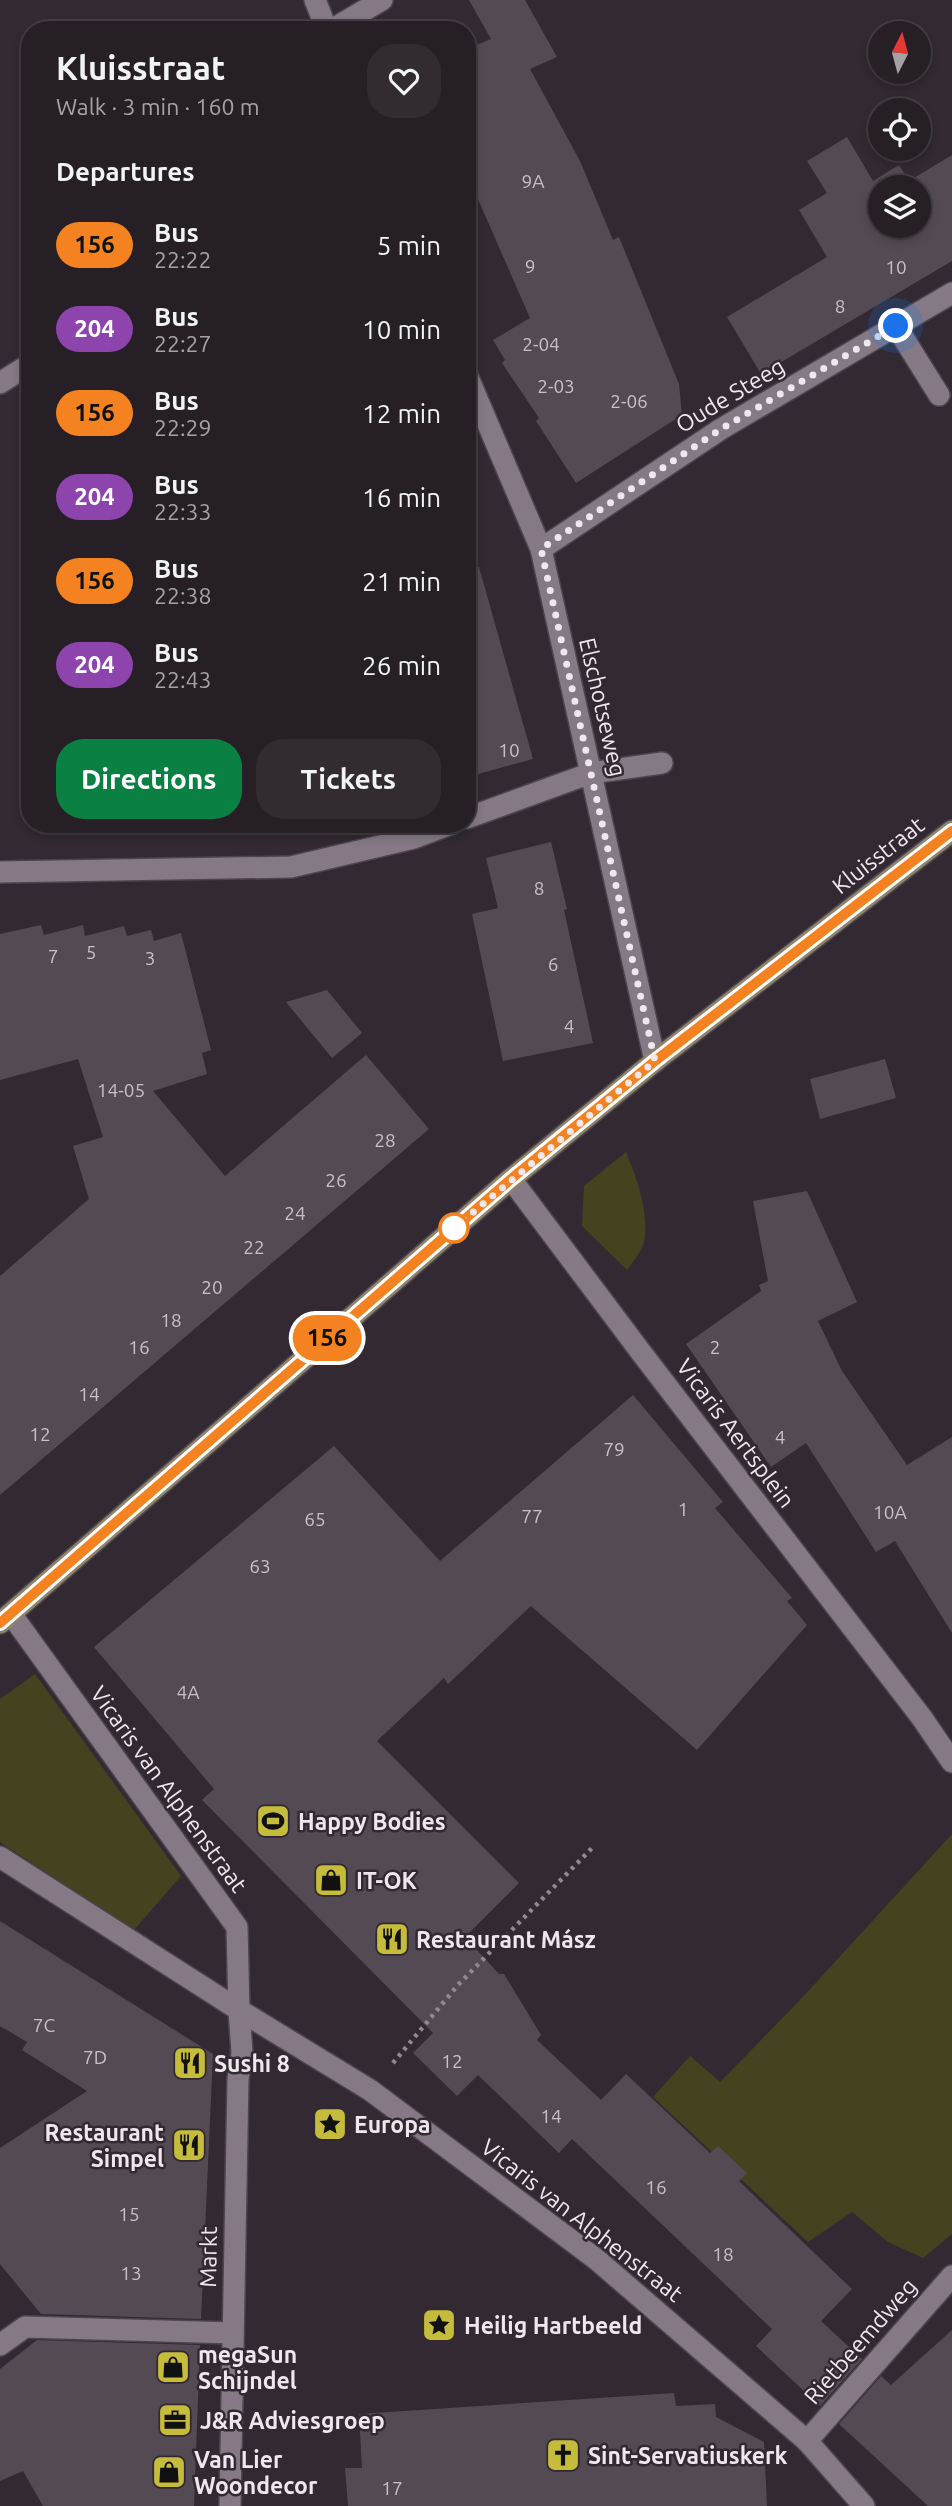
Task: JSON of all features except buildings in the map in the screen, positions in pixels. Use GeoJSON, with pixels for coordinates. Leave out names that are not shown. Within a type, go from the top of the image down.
{"type":"FeatureCollection","features":[{"type":"Feature","properties":{"kind":"street"},"geometry":{"type":"LineString","coordinates":[[315,0],[325,21]]}},
{"type":"Feature","properties":{"kind":"street"},"geometry":{"type":"LineString","coordinates":[[345,21],[382,0]]}},
{"type":"Feature","properties":{"kind":"street","name":"Oude Steeg"},"geometry":{"type":"LineString","coordinates":[[541,549],[721,429],[952,293]]}},
{"type":"Feature","properties":{"kind":"street"},"geometry":{"type":"LineString","coordinates":[[896,326],[939,395]]}},
{"type":"Feature","properties":{"kind":"street"},"geometry":{"type":"LineString","coordinates":[[0,383],[21,370]]}},
{"type":"Feature","properties":{"kind":"street","name":"Elschotseweg"},"geometry":{"type":"LineString","coordinates":[[476,396],[541,549],[655,1061]]}},
{"type":"Feature","properties":{"kind":"street"},"geometry":{"type":"LineString","coordinates":[[476,815],[591,774],[662,763]]}},
{"type":"Feature","properties":{"kind":"street","name":"Kluisstraat"},"geometry":{"type":"LineString","coordinates":[[5,1618],[511,1179],[655,1061],[952,831]]}},
{"type":"Feature","properties":{"kind":"street"},"geometry":{"type":"LineString","coordinates":[[0,872],[291,867],[427,833]]}},
{"type":"Feature","properties":{"kind":"street","name":"Vicaris Aertsplein"},"geometry":{"type":"LineString","coordinates":[[511,1179],[922,1718],[952,1762]]}},
{"type":"Feature","properties":{"kind":"street","name":"Vicaris van Alphenstraat"},"geometry":{"type":"LineString","coordinates":[[5,1618],[237,1927],[239,2010]]}},
{"type":"Feature","properties":{"kind":"street","name":"Vicaris van Alphenstraat"},"geometry":{"type":"LineString","coordinates":[[0,1857],[239,2010],[370,2090],[596,2259],[807,2441],[864,2506]]}},
{"type":"Feature","properties":{"kind":"street","name":"Markt"},"geometry":{"type":"LineString","coordinates":[[230,2506],[237,2079],[242,2053],[239,2010]]}},
{"type":"Feature","properties":{"kind":"street","name":"Rietbeemdweg"},"geometry":{"type":"LineString","coordinates":[[807,2441],[952,2276]]}},
{"type":"Feature","properties":{"kind":"street"},"geometry":{"type":"LineString","coordinates":[[0,2345],[25,2327],[233,2333]]}},
{"type":"Feature","properties":{"kind":"path"},"geometry":{"type":"LineString","coordinates":[[370,2090],[458,1985],[595,1845]]}},
{"type":"Feature","properties":{"kind":"shaded area"},"geometry":{"type":"Polygon","coordinates":[[[626,1152],[634,1171],[645,1215],[643,1246],[627,1270],[582,1226],[584,1186],[626,1152]]]}},
{"type":"Feature","properties":{"kind":"shaded area"},"geometry":{"type":"Polygon","coordinates":[[[35,1674],[181,1876],[134,1930],[0,1842],[0,1699],[35,1674]]]}},
{"type":"Feature","properties":{"kind":"shaded area"},"geometry":{"type":"Polygon","coordinates":[[[952,1834],[952,2234],[923,2258],[888,2242],[852,2212],[808,2242],[653,2097],[690,2056],[720,2082],[800,2000],[952,1834]]]}},
{"type":"Feature","properties":{"kind":"bus line","name":"156"},"geometry":{"type":"LineString","coordinates":[[0,1623],[511,1179],[655,1061],[952,831]]}},
{"type":"Feature","properties":{"kind":"place","name":"Happy Bodies"},"geometry":{"type":"Point","coordinates":[273,1821]}},
{"type":"Feature","properties":{"kind":"place","name":"IT-OK"},"geometry":{"type":"Point","coordinates":[331,1880]}},
{"type":"Feature","properties":{"kind":"place","name":"Restaurant Mász"},"geometry":{"type":"Point","coordinates":[392,1939]}},
{"type":"Feature","properties":{"kind":"place","name":"Sushi 8"},"geometry":{"type":"Point","coordinates":[190,2063]}},
{"type":"Feature","properties":{"kind":"place","name":"Europa"},"geometry":{"type":"Point","coordinates":[330,2124]}},
{"type":"Feature","properties":{"kind":"place","name":"Restaurant Simpel"},"geometry":{"type":"Point","coordinates":[189,2145]}},
{"type":"Feature","properties":{"kind":"place","name":"Heilig Hartbeeld"},"geometry":{"type":"Point","coordinates":[439,2325]}},
{"type":"Feature","properties":{"kind":"place","name":"megaSun Schijndel"},"geometry":{"type":"Point","coordinates":[173,2367]}},
{"type":"Feature","properties":{"kind":"place","name":"J&R Adviesgroep"},"geometry":{"type":"Point","coordinates":[175,2420]}},
{"type":"Feature","properties":{"kind":"place","name":"Sint-Servatiuskerk"},"geometry":{"type":"Point","coordinates":[563,2455]}},
{"type":"Feature","properties":{"kind":"place","name":"Van Lier Woondecor"},"geometry":{"type":"Point","coordinates":[169,2472]}},
{"type":"Feature","properties":{"kind":"route"},"geometry":{"type":"LineString","coordinates":[[454,1228],[655,1061],[541,549],[721,429],[896,326]]}}]}
